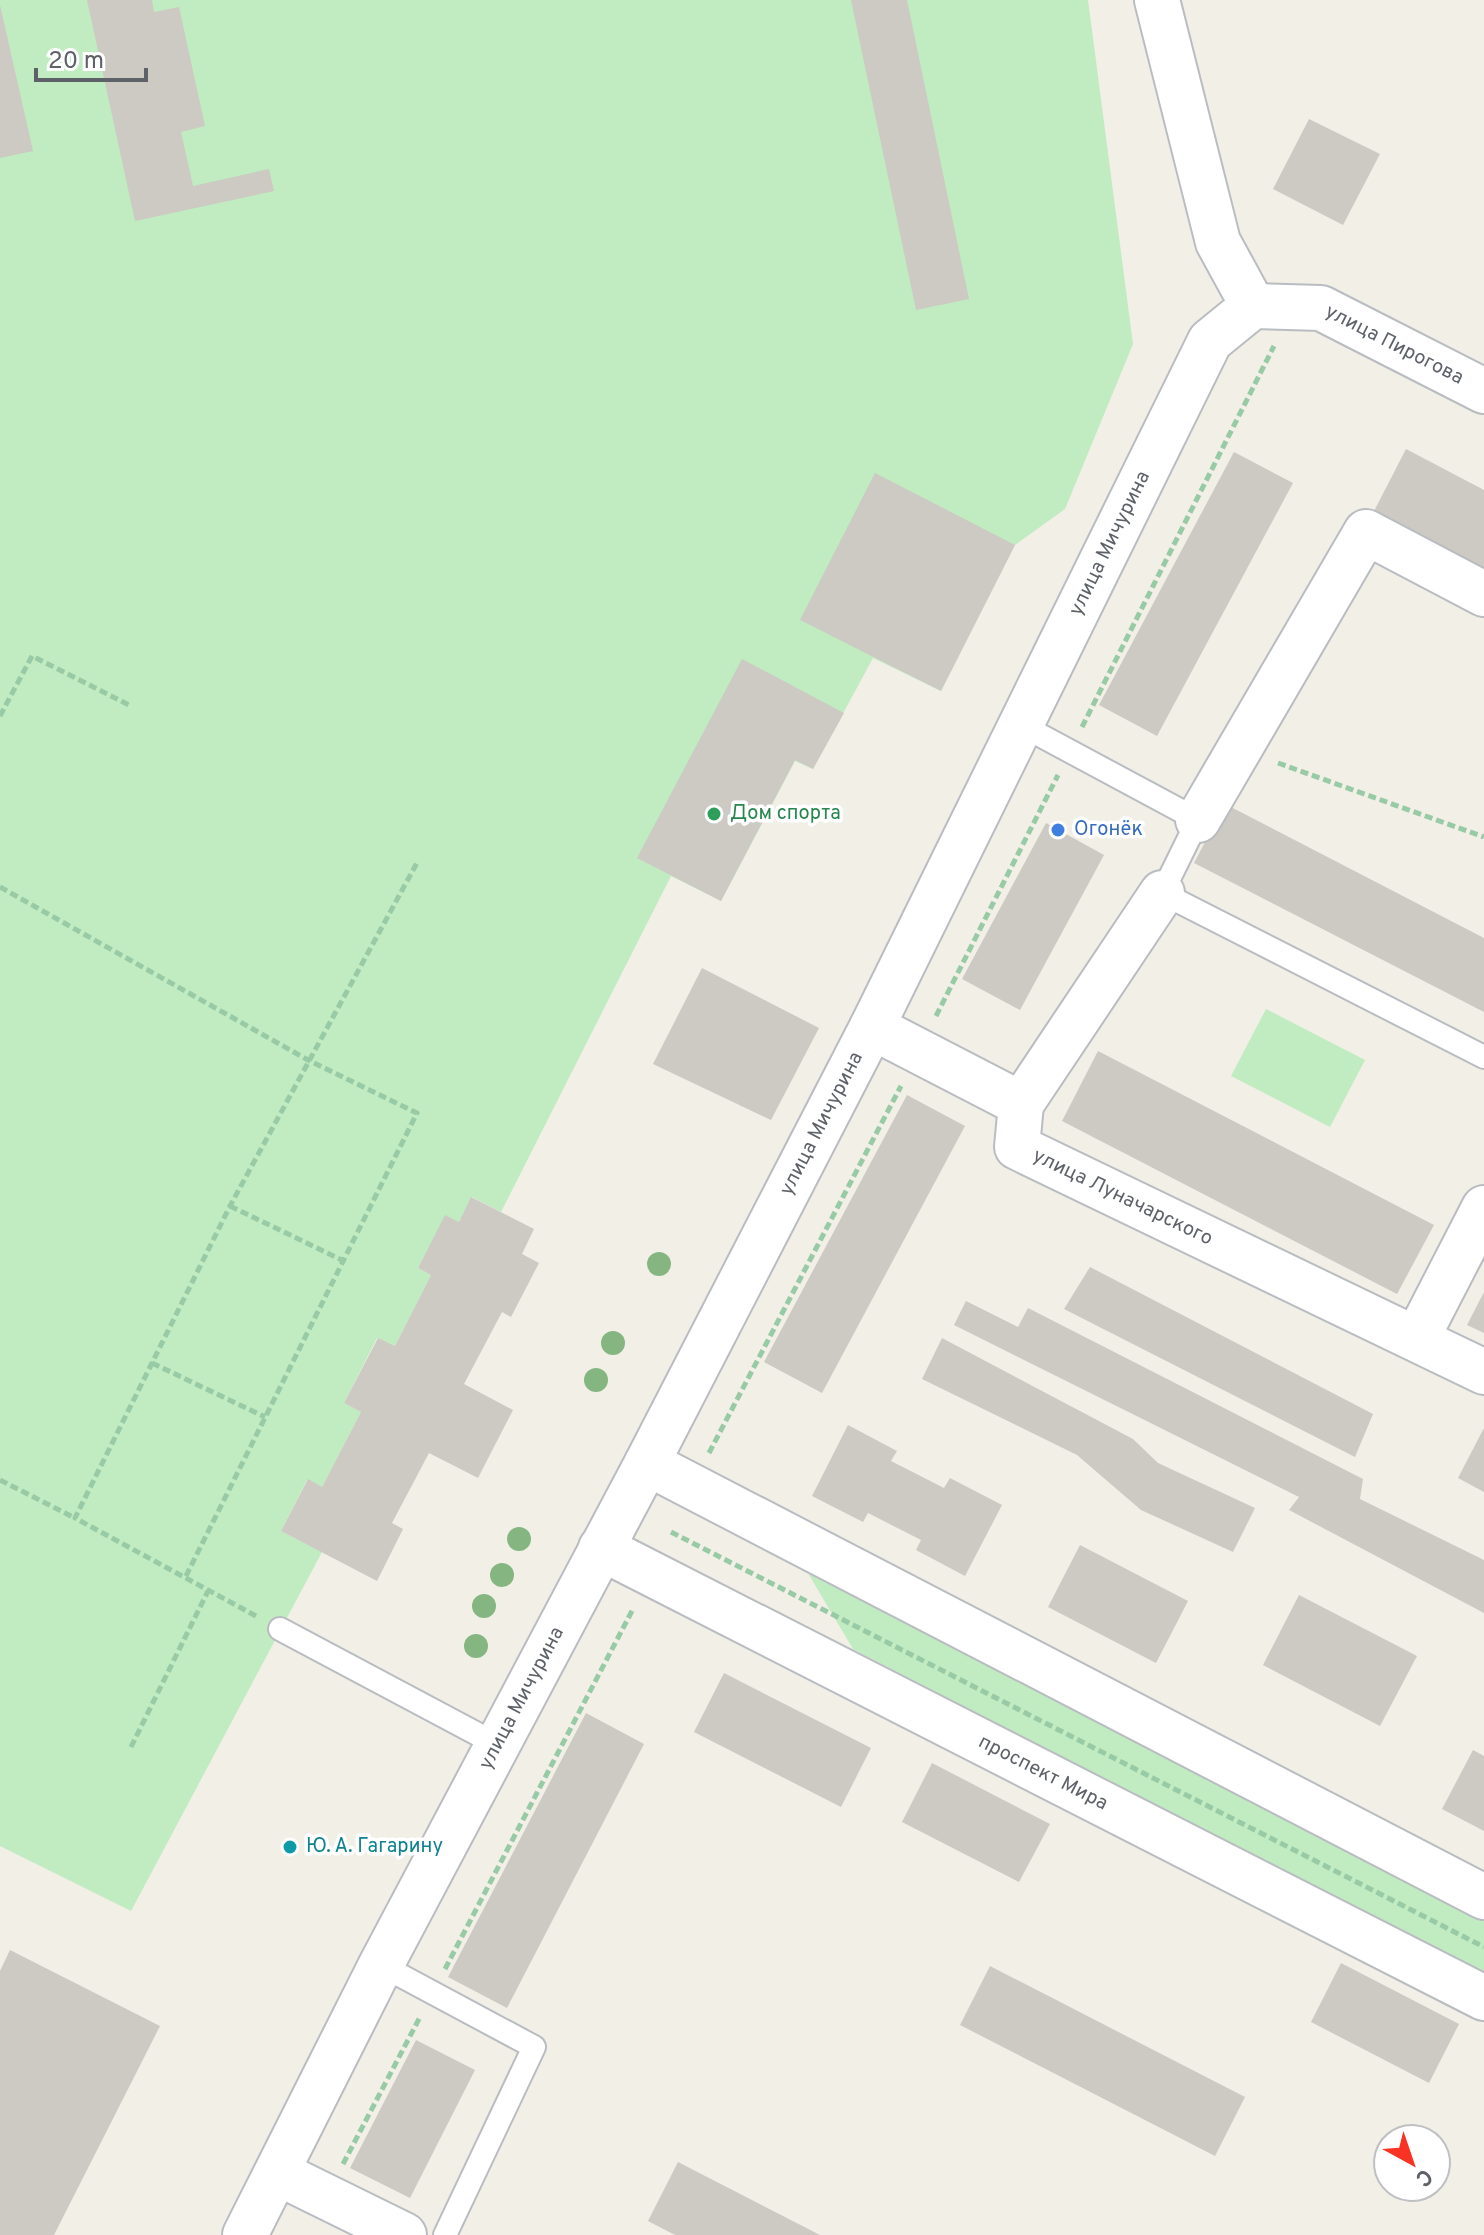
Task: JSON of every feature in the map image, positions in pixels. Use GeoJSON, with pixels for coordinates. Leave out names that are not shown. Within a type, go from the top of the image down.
{"type":"FeatureCollection","features":[{"type":"Feature","properties":{"kind":"street"},"geometry":{"type":"LineString","coordinates":[[1157,0],[1218,242],[1253,306]]}},
{"type":"Feature","properties":{"kind":"street","name":"улица Пирогова"},"geometry":{"type":"LineString","coordinates":[[1253,306],[1321,308],[1484,391]]}},
{"type":"Feature","properties":{"kind":"street","name":"улица Мичурина"},"geometry":{"type":"LineString","coordinates":[[245,2235],[381,1965],[647,1463],[872,1027],[1210,341],[1253,306]]}},
{"type":"Feature","properties":{"kind":"street"},"geometry":{"type":"LineString","coordinates":[[1198,820],[1366,532],[1484,594]]}},
{"type":"Feature","properties":{"kind":"street"},"geometry":{"type":"LineString","coordinates":[[872,1027],[1021,1104],[1162,893]]}},
{"type":"Feature","properties":{"kind":"street","name":"улица Луначарского"},"geometry":{"type":"LineString","coordinates":[[1021,1104],[1017,1147],[1484,1372]]}},
{"type":"Feature","properties":{"kind":"street"},"geometry":{"type":"LineString","coordinates":[[1417,1338],[1484,1208]]}},
{"type":"Feature","properties":{"kind":"street"},"geometry":{"type":"LineString","coordinates":[[647,1463],[1484,1897]]}},
{"type":"Feature","properties":{"kind":"street","name":"проспект Мира"},"geometry":{"type":"LineString","coordinates":[[601,1548],[1484,1998]]}},
{"type":"Feature","properties":{"kind":"street"},"geometry":{"type":"LineString","coordinates":[[278,2173],[404,2235]]}},
{"type":"Feature","properties":{"kind":"lane"},"geometry":{"type":"LineString","coordinates":[[1021,725],[1198,820],[1162,893],[1484,1057]]}},
{"type":"Feature","properties":{"kind":"lane"},"geometry":{"type":"LineString","coordinates":[[280,1629],[498,1745]]}},
{"type":"Feature","properties":{"kind":"lane"},"geometry":{"type":"LineString","coordinates":[[381,1965],[534,2047],[445,2235]]}},
{"type":"Feature","properties":{"kind":"path"},"geometry":{"type":"LineString","coordinates":[[326,2197],[651,1575],[692,1486],[919,1052],[1277,339],[1253,306]]}},
{"type":"Feature","properties":{"kind":"path"},"geometry":{"type":"LineString","coordinates":[[0,716],[32,656],[131,706]]}},
{"type":"Feature","properties":{"kind":"path"},"geometry":{"type":"LineString","coordinates":[[1239,749],[1484,837]]}},
{"type":"Feature","properties":{"kind":"path"},"geometry":{"type":"LineString","coordinates":[[75,1518],[230,1206],[418,861]]}},
{"type":"Feature","properties":{"kind":"path"},"geometry":{"type":"LineString","coordinates":[[0,887],[308,1060],[417,1113],[185,1578]]}},
{"type":"Feature","properties":{"kind":"path"},"geometry":{"type":"LineString","coordinates":[[230,1206],[344,1261]]}},
{"type":"Feature","properties":{"kind":"path"},"geometry":{"type":"LineString","coordinates":[[152,1363],[265,1417]]}},
{"type":"Feature","properties":{"kind":"path"},"geometry":{"type":"LineString","coordinates":[[0,1480],[280,1629]]}},
{"type":"Feature","properties":{"kind":"path"},"geometry":{"type":"LineString","coordinates":[[671,1532],[1484,1947]]}},
{"type":"Feature","properties":{"kind":"path"},"geometry":{"type":"LineString","coordinates":[[131,1747],[208,1591]]}},
{"type":"Feature","properties":{"kind":"green space"},"geometry":{"type":"Polygon","coordinates":[[[0,0],[1088,0],[1133,344],[1065,509],[1015,545],[941,691],[873,658],[813,769],[795,761],[721,901],[671,876],[501,1212],[472,1197],[459,1222],[445,1216],[418,1268],[431,1275],[395,1346],[377,1338],[344,1403],[361,1412],[322,1487],[307,1480],[281,1531],[322,1552],[131,1911],[0,1846],[0,0]]]}},
{"type":"Feature","properties":{"kind":"green space"},"geometry":{"type":"Polygon","coordinates":[[[1266,1009],[1365,1060],[1330,1127],[1231,1076],[1266,1009]]]}},
{"type":"Feature","properties":{"kind":"green space"},"geometry":{"type":"Polygon","coordinates":[[[799,1558],[1484,1913],[1484,1977],[853,1649],[799,1558]]]}},
{"type":"Feature","properties":{"kind":"building"},"geometry":{"type":"Polygon","coordinates":[[[87,0],[152,0],[154,12],[179,7],[205,126],[181,132],[193,186],[269,169],[274,191],[135,221],[87,0]]]}},
{"type":"Feature","properties":{"kind":"building"},"geometry":{"type":"Polygon","coordinates":[[[851,0],[907,0],[969,299],[916,310],[851,0]]]}},
{"type":"Feature","properties":{"kind":"building"},"geometry":{"type":"Polygon","coordinates":[[[0,5],[33,151],[0,158],[0,5]]]}},
{"type":"Feature","properties":{"kind":"building"},"geometry":{"type":"Polygon","coordinates":[[[1309,119],[1380,154],[1343,225],[1273,189],[1309,119]]]}},
{"type":"Feature","properties":{"kind":"building"},"geometry":{"type":"Polygon","coordinates":[[[1406,449],[1484,490],[1484,573],[1372,515],[1406,449]]]}},
{"type":"Feature","properties":{"kind":"building"},"geometry":{"type":"Polygon","coordinates":[[[1234,452],[1293,483],[1157,736],[1099,705],[1234,452]]]}},
{"type":"Feature","properties":{"kind":"building"},"geometry":{"type":"Polygon","coordinates":[[[875,473],[1015,545],[941,691],[800,620],[875,473]]]}},
{"type":"Feature","properties":{"kind":"building","name":"Дом спорта"},"geometry":{"type":"Polygon","coordinates":[[[742,659],[844,713],[813,769],[795,760],[721,901],[637,858],[742,659]]]}},
{"type":"Feature","properties":{"kind":"building"},"geometry":{"type":"Polygon","coordinates":[[[1225,804],[1484,938],[1484,1012],[1194,863],[1225,804]]]}},
{"type":"Feature","properties":{"kind":"building"},"geometry":{"type":"Polygon","coordinates":[[[1046,823],[1104,855],[1020,1010],[962,979],[1046,823]]]}},
{"type":"Feature","properties":{"kind":"building"},"geometry":{"type":"Polygon","coordinates":[[[702,968],[819,1028],[771,1120],[653,1064],[702,968]]]}},
{"type":"Feature","properties":{"kind":"building"},"geometry":{"type":"Polygon","coordinates":[[[1098,1051],[1434,1225],[1397,1294],[1062,1121],[1098,1051]]]}},
{"type":"Feature","properties":{"kind":"building"},"geometry":{"type":"Polygon","coordinates":[[[907,1095],[965,1126],[822,1393],[764,1362],[907,1095]]]}},
{"type":"Feature","properties":{"kind":"building"},"geometry":{"type":"Polygon","coordinates":[[[471,1197],[534,1229],[522,1254],[539,1263],[511,1317],[502,1312],[464,1384],[513,1410],[478,1478],[429,1453],[392,1523],[403,1529],[377,1581],[281,1531],[308,1479],[322,1487],[361,1412],[344,1403],[378,1338],[395,1346],[431,1275],[418,1268],[445,1215],[459,1222],[471,1197]]]}},
{"type":"Feature","properties":{"kind":"building"},"geometry":{"type":"Polygon","coordinates":[[[1090,1267],[1373,1414],[1355,1457],[1064,1309],[1090,1267]]]}},
{"type":"Feature","properties":{"kind":"building"},"geometry":{"type":"Polygon","coordinates":[[[1484,1292],[1484,1333],[1467,1325],[1484,1292]]]}},
{"type":"Feature","properties":{"kind":"building"},"geometry":{"type":"Polygon","coordinates":[[[966,1301],[1018,1327],[1028,1308],[1363,1479],[1360,1499],[1484,1560],[1484,1613],[1289,1510],[1299,1497],[954,1325],[966,1301]]]}},
{"type":"Feature","properties":{"kind":"building"},"geometry":{"type":"Polygon","coordinates":[[[942,1338],[1133,1439],[1158,1463],[1255,1508],[1233,1552],[1141,1510],[1077,1455],[922,1379],[942,1338]]]}},
{"type":"Feature","properties":{"kind":"building"},"geometry":{"type":"Polygon","coordinates":[[[848,1425],[897,1451],[891,1461],[944,1488],[950,1478],[1002,1505],[965,1576],[916,1550],[921,1540],[868,1513],[863,1522],[812,1496],[848,1425]]]}},
{"type":"Feature","properties":{"kind":"building"},"geometry":{"type":"Polygon","coordinates":[[[1484,1428],[1484,1492],[1458,1478],[1484,1428]]]}},
{"type":"Feature","properties":{"kind":"building"},"geometry":{"type":"Polygon","coordinates":[[[1080,1545],[1188,1601],[1156,1663],[1048,1607],[1080,1545]]]}},
{"type":"Feature","properties":{"kind":"building"},"geometry":{"type":"Polygon","coordinates":[[[1299,1595],[1417,1656],[1380,1726],[1263,1665],[1299,1595]]]}},
{"type":"Feature","properties":{"kind":"building"},"geometry":{"type":"Polygon","coordinates":[[[724,1673],[871,1748],[841,1807],[694,1732],[724,1673]]]}},
{"type":"Feature","properties":{"kind":"building"},"geometry":{"type":"Polygon","coordinates":[[[586,1713],[644,1744],[507,2008],[448,1977],[586,1713]]]}},
{"type":"Feature","properties":{"kind":"building"},"geometry":{"type":"Polygon","coordinates":[[[1473,1750],[1484,1756],[1484,1831],[1442,1809],[1473,1750]]]}},
{"type":"Feature","properties":{"kind":"building"},"geometry":{"type":"Polygon","coordinates":[[[932,1763],[1050,1824],[1019,1882],[902,1822],[932,1763]]]}},
{"type":"Feature","properties":{"kind":"building"},"geometry":{"type":"Polygon","coordinates":[[[10,1950],[160,2026],[54,2235],[0,2235],[0,1971],[10,1950]]]}},
{"type":"Feature","properties":{"kind":"building"},"geometry":{"type":"Polygon","coordinates":[[[1341,1963],[1459,2024],[1429,2083],[1311,2022],[1341,1963]]]}},
{"type":"Feature","properties":{"kind":"building"},"geometry":{"type":"Polygon","coordinates":[[[990,1966],[1245,2097],[1215,2156],[960,2025],[990,1966]]]}},
{"type":"Feature","properties":{"kind":"building"},"geometry":{"type":"Polygon","coordinates":[[[416,2040],[475,2070],[410,2198],[350,2168],[416,2040]]]}},
{"type":"Feature","properties":{"kind":"building"},"geometry":{"type":"Polygon","coordinates":[[[678,2162],[820,2235],[675,2235],[648,2221],[678,2162]]]}},
{"type":"Feature","properties":{"kind":"place","name":"Дом спорта"},"geometry":{"type":"Point","coordinates":[714,814]}},
{"type":"Feature","properties":{"kind":"place","name":"Огонёк"},"geometry":{"type":"Point","coordinates":[1058,830]}},
{"type":"Feature","properties":{"kind":"place","name":"Ю. А. Гагарину"},"geometry":{"type":"Point","coordinates":[290,1847]}}]}
